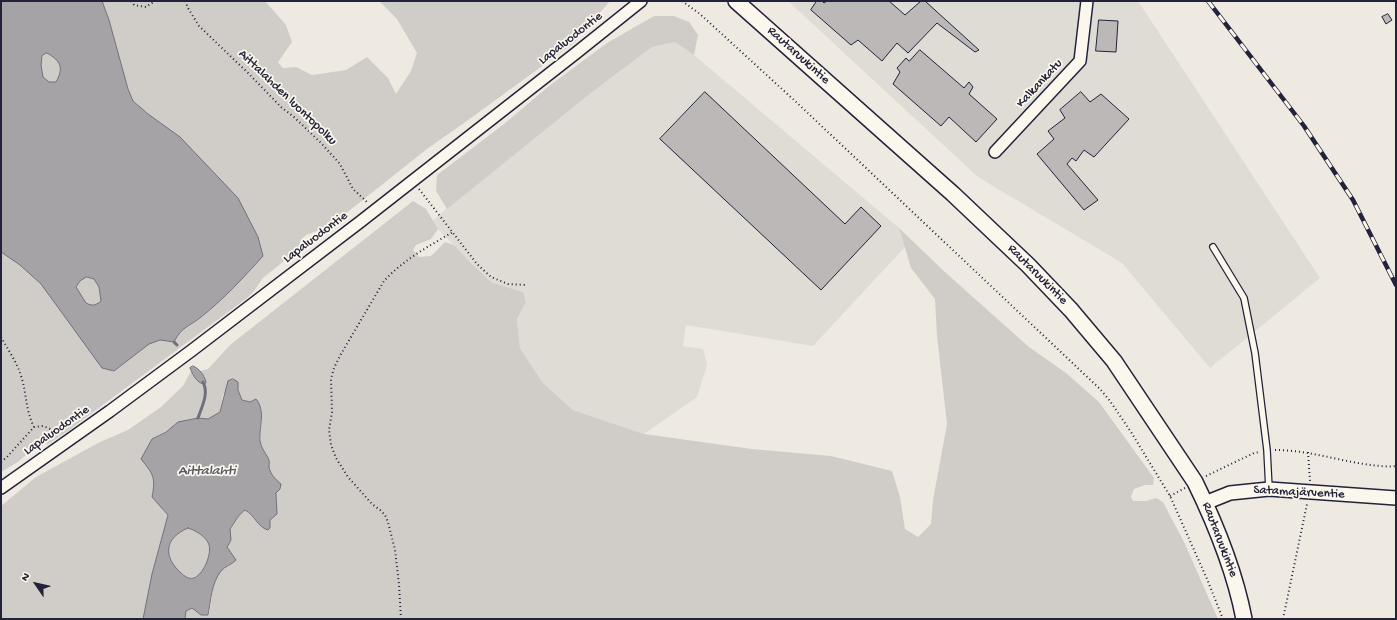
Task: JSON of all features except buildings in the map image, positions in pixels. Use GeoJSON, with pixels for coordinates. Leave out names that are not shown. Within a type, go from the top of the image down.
{"type":"FeatureCollection","features":[{"type":"Feature","properties":{"kind":"main road","name":"Rautaruukintie"},"geometry":{"type":"LineString","coordinates":[[736,1],[954,194],[1071,310],[1114,361],[1195,482],[1229,562],[1244,619]]}},
{"type":"Feature","properties":{"kind":"street","name":"Lapaluodontie"},"geometry":{"type":"LineString","coordinates":[[1,488],[185,355],[374,210],[641,1]]}},
{"type":"Feature","properties":{"kind":"street","name":"Kalkankatu"},"geometry":{"type":"LineString","coordinates":[[995,152],[1080,61],[1087,1]]}},
{"type":"Feature","properties":{"kind":"street","name":"Satamajärventie"},"geometry":{"type":"LineString","coordinates":[[1205,503],[1230,493],[1269,489],[1396,498]]}},
{"type":"Feature","properties":{"kind":"lane"},"geometry":{"type":"LineString","coordinates":[[1213,247],[1244,298],[1255,353],[1267,450],[1269,489]]}},
{"type":"Feature","properties":{"kind":"path"},"geometry":{"type":"LineString","coordinates":[[131,1],[134,6],[146,7],[156,1]]}},
{"type":"Feature","properties":{"kind":"path","name":"Aittalahden luontopolku"},"geometry":{"type":"LineString","coordinates":[[185,1],[199,26],[248,72],[280,107],[294,117],[321,143],[340,164],[353,189],[374,210]]}},
{"type":"Feature","properties":{"kind":"path"},"geometry":{"type":"LineString","coordinates":[[682,1],[700,14],[794,100],[1100,389],[1131,432],[1170,496],[1223,619]]}},
{"type":"Feature","properties":{"kind":"path"},"geometry":{"type":"LineString","coordinates":[[412,180],[477,264],[491,277],[508,284],[527,285]]}},
{"type":"Feature","properties":{"kind":"path"},"geometry":{"type":"LineString","coordinates":[[401,619],[395,550],[388,522],[385,515],[372,504],[348,477],[336,458],[331,445],[331,379],[334,368],[341,354],[384,281],[393,271],[418,253],[452,232]]}},
{"type":"Feature","properties":{"kind":"path"},"geometry":{"type":"LineString","coordinates":[[1,337],[14,360],[21,377],[29,417],[34,428]]}},
{"type":"Feature","properties":{"kind":"path"},"geometry":{"type":"LineString","coordinates":[[1,462],[34,428],[43,426],[73,437]]}},
{"type":"Feature","properties":{"kind":"path"},"geometry":{"type":"LineString","coordinates":[[1170,496],[1254,453],[1267,450],[1308,452],[1353,462],[1389,467],[1396,466]]}},
{"type":"Feature","properties":{"kind":"path"},"geometry":{"type":"LineString","coordinates":[[1308,452],[1310,481]]}},
{"type":"Feature","properties":{"kind":"path"},"geometry":{"type":"LineString","coordinates":[[1284,619],[1306,504]]}},
{"type":"Feature","properties":{"kind":"shaded area"},"geometry":{"type":"Polygon","coordinates":[[[102,1],[265,1],[286,25],[292,42],[278,62],[283,68],[296,67],[312,75],[346,70],[367,57],[388,78],[396,94],[411,71],[417,53],[397,19],[379,1],[610,1],[575,42],[427,149],[330,226],[306,235],[300,241],[300,248],[263,278],[247,298],[69,430],[47,445],[45,438],[18,462],[1,472],[1,252],[20,265],[41,284],[70,323],[114,371],[149,344],[160,340],[174,342],[183,330],[218,303],[263,256],[258,237],[248,220],[148,114],[133,101],[128,89],[109,20],[102,1]]]}},
{"type":"Feature","properties":{"kind":"shaded area"},"geometry":{"type":"Polygon","coordinates":[[[788,1],[1138,1],[1320,278],[1210,368],[1122,263],[978,177],[788,1]]]}},
{"type":"Feature","properties":{"kind":"shaded area"},"geometry":{"type":"Polygon","coordinates":[[[654,16],[674,16],[689,22],[698,35],[694,55],[675,42],[652,47],[591,93],[447,209],[436,191],[437,175],[504,124],[549,86],[607,43],[654,16]]]}},
{"type":"Feature","properties":{"kind":"shaded area"},"geometry":{"type":"Polygon","coordinates":[[[675,42],[694,55],[899,228],[905,247],[813,346],[686,325],[683,346],[703,349],[707,365],[697,397],[644,434],[573,410],[543,383],[520,348],[517,319],[526,302],[523,292],[491,282],[438,229],[433,221],[447,208],[591,93],[652,47],[675,42]]]}},
{"type":"Feature","properties":{"kind":"shaded area"},"geometry":{"type":"Polygon","coordinates":[[[56,52],[70,87],[40,86],[38,60],[47,53],[56,52]]]}},
{"type":"Feature","properties":{"kind":"shaded area"},"geometry":{"type":"Polygon","coordinates":[[[413,201],[426,209],[438,229],[431,239],[416,245],[413,250],[419,257],[431,256],[445,242],[454,245],[491,282],[523,292],[526,302],[517,319],[520,348],[543,383],[573,410],[644,434],[752,449],[831,456],[892,471],[900,497],[905,529],[918,537],[931,524],[933,500],[947,424],[937,336],[935,299],[911,268],[899,228],[946,273],[1029,347],[1066,373],[1099,402],[1154,478],[1153,485],[1145,485],[1134,489],[1131,497],[1133,501],[1146,501],[1156,498],[1163,502],[1185,544],[1218,619],[185,619],[186,611],[192,608],[201,614],[209,615],[214,582],[222,570],[234,563],[227,547],[230,540],[230,529],[240,514],[245,510],[250,513],[262,528],[270,528],[270,520],[277,514],[276,493],[280,489],[269,469],[269,460],[262,449],[260,441],[262,422],[250,402],[242,400],[238,390],[238,382],[223,395],[220,412],[208,419],[199,418],[178,423],[152,439],[151,471],[154,483],[152,497],[168,515],[152,574],[143,619],[1,619],[1,506],[36,477],[100,442],[128,430],[161,407],[183,386],[191,371],[197,381],[205,377],[200,371],[208,369],[230,345],[413,201]]]}},
{"type":"Feature","properties":{"kind":"shaded area"},"geometry":{"type":"Polygon","coordinates":[[[87,277],[94,279],[99,287],[101,301],[95,305],[86,303],[76,287],[80,281],[87,277]]]}},
{"type":"Feature","properties":{"kind":"shaded area"},"geometry":{"type":"Polygon","coordinates":[[[188,528],[202,535],[210,547],[210,554],[201,573],[189,577],[178,571],[169,559],[168,553],[171,543],[177,533],[188,528]]]}},
{"type":"Feature","properties":{"kind":"water"},"geometry":{"type":"Polygon","coordinates":[[[1,1],[102,1],[109,20],[128,89],[133,101],[180,137],[238,198],[258,237],[263,256],[218,303],[183,330],[174,342],[160,340],[149,344],[114,371],[102,368],[41,284],[20,265],[1,252],[1,1]],[[47,53],[42,56],[41,65],[43,77],[49,82],[56,82],[60,73],[60,65],[47,53]],[[87,277],[80,281],[76,287],[86,303],[95,305],[101,301],[99,287],[94,279],[87,277]]]}},
{"type":"Feature","properties":{"kind":"water"},"geometry":{"type":"Polygon","coordinates":[[[193,366],[203,375],[206,382],[205,384],[202,384],[194,376],[190,368],[193,366]]]}},
{"type":"Feature","properties":{"kind":"water","name":"Aittalahti"},"geometry":{"type":"Polygon","coordinates":[[[233,379],[238,382],[238,390],[242,400],[250,402],[256,399],[261,409],[260,441],[262,448],[269,459],[269,467],[271,472],[275,479],[281,484],[280,489],[276,493],[277,514],[270,520],[270,528],[268,530],[261,526],[245,510],[240,514],[230,529],[231,540],[227,547],[236,560],[221,571],[215,581],[208,615],[201,615],[192,608],[186,611],[185,619],[143,619],[152,574],[168,515],[152,497],[154,485],[151,472],[141,459],[152,439],[166,432],[178,422],[198,418],[208,419],[220,412],[228,381],[233,379]],[[188,528],[180,532],[170,542],[169,554],[175,567],[188,578],[193,578],[200,573],[206,564],[210,549],[206,539],[197,532],[188,528]]]}},
{"type":"Feature","properties":{"kind":"waterway"},"geometry":{"type":"LineString","coordinates":[[174,342],[177,345]]}},
{"type":"Feature","properties":{"kind":"waterway"},"geometry":{"type":"LineString","coordinates":[[198,418],[205,396],[205,386],[203,382]]}},
{"type":"Feature","properties":{"kind":"railway"},"geometry":{"type":"LineString","coordinates":[[1208,1],[1304,126],[1353,200],[1396,285]]}}]}
